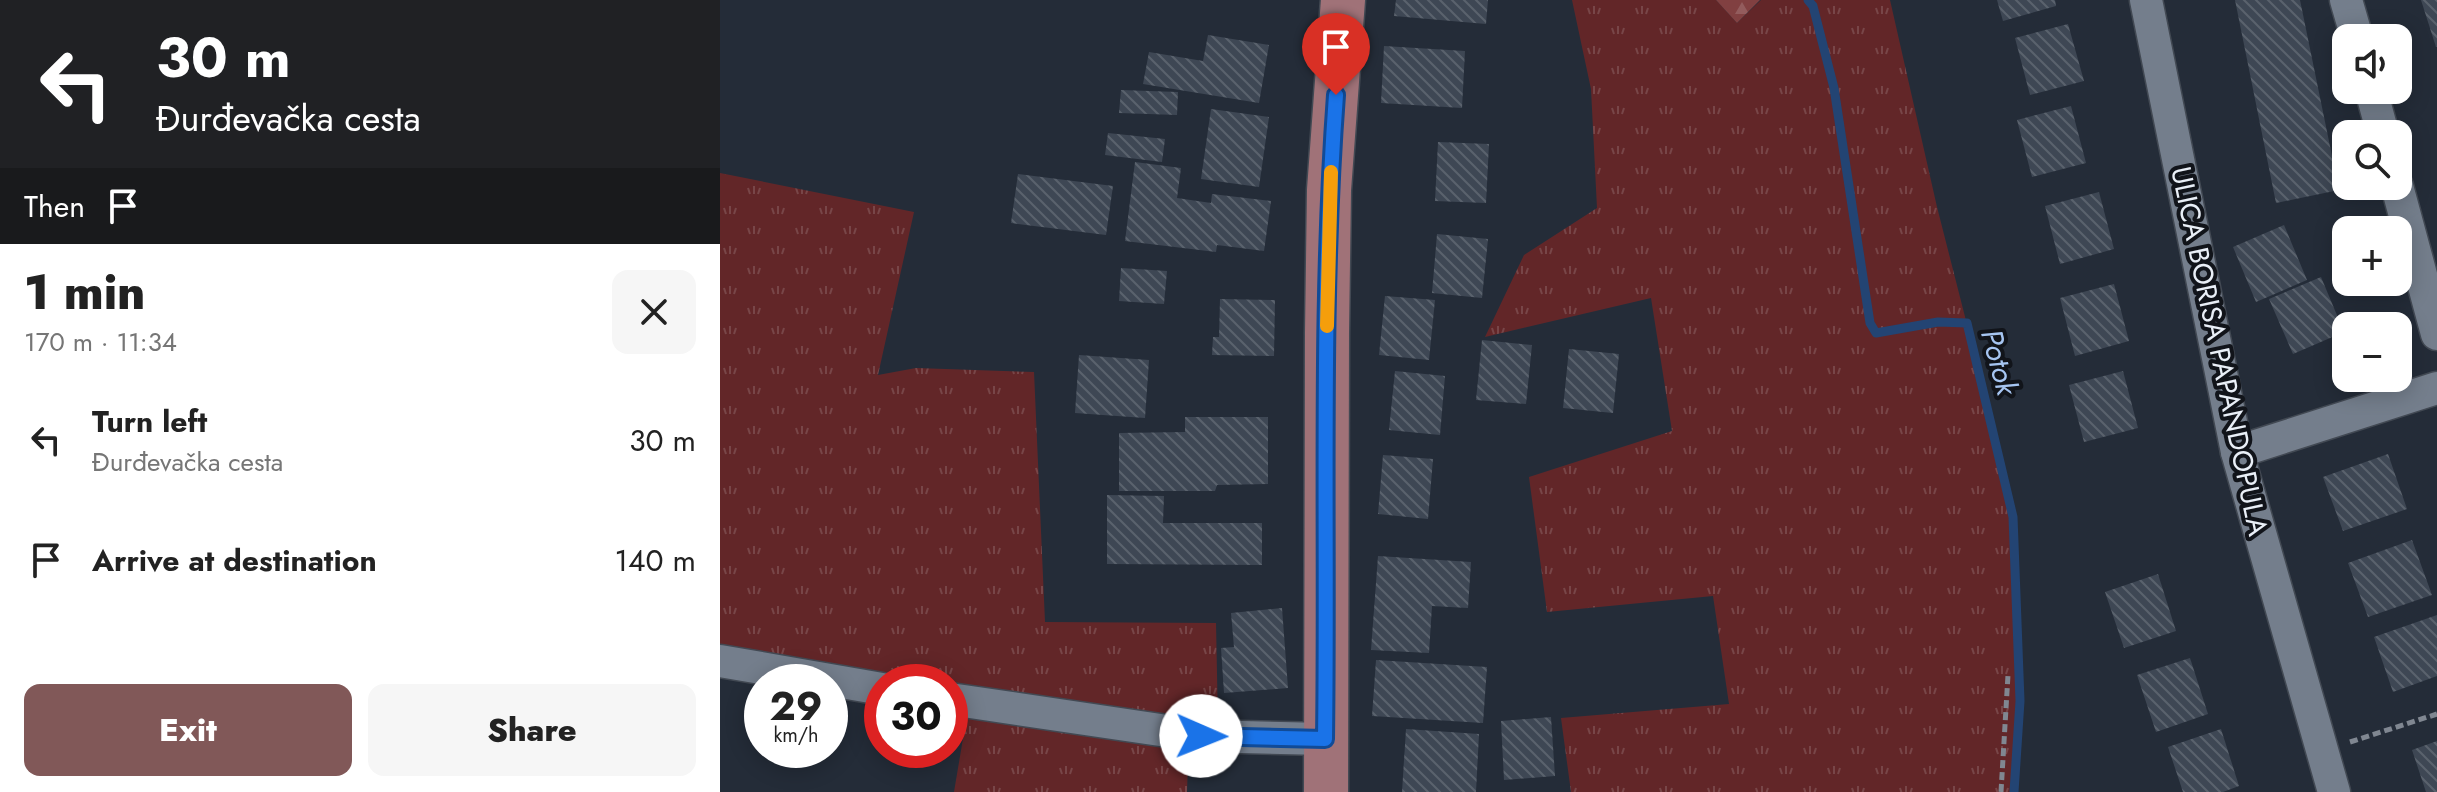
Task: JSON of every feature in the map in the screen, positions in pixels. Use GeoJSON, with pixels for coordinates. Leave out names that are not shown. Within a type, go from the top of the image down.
{"type":"FeatureCollection","features":[{"type":"Feature","properties":{"kind":"main road"},"geometry":{"type":"LineString","coordinates":[[1326,792],[1329,206],[1343,0]]}},
{"type":"Feature","properties":{"kind":"street","name":"ULICA BORISA PAPANDOPULA"},"geometry":{"type":"LineString","coordinates":[[2146,0],[2237,452],[2334,792]]}},
{"type":"Feature","properties":{"kind":"street"},"geometry":{"type":"LineString","coordinates":[[2346,0],[2353,24]]}},
{"type":"Feature","properties":{"kind":"street"},"geometry":{"type":"LineString","coordinates":[[2401,200],[2437,334]]}},
{"type":"Feature","properties":{"kind":"street"},"geometry":{"type":"LineString","coordinates":[[2237,452],[2437,388]]}},
{"type":"Feature","properties":{"kind":"street"},"geometry":{"type":"LineString","coordinates":[[720,661],[864,686]]}},
{"type":"Feature","properties":{"kind":"street"},"geometry":{"type":"LineString","coordinates":[[968,702],[1201,736],[1325,739]]}},
{"type":"Feature","properties":{"kind":"path"},"geometry":{"type":"LineString","coordinates":[[2001,792],[2008,675]]}},
{"type":"Feature","properties":{"kind":"path"},"geometry":{"type":"LineString","coordinates":[[2321,751],[2437,714]]}},
{"type":"Feature","properties":{"kind":"green space"},"geometry":{"type":"Polygon","coordinates":[[[1572,0],[1716,0],[1737,23],[1761,0],[1890,0],[2013,517],[2020,701],[2014,792],[1571,792],[1561,718],[1729,704],[1713,596],[1547,612],[1529,477],[1672,431],[1651,298],[1485,337],[1524,255],[1597,208],[1591,89],[1572,0]]]}},
{"type":"Feature","properties":{"kind":"green space"},"geometry":{"type":"Polygon","coordinates":[[[1716,0],[1760,0],[1737,23],[1716,0]]]}},
{"type":"Feature","properties":{"kind":"green space"},"geometry":{"type":"Polygon","coordinates":[[[720,173],[914,212],[878,375],[916,368],[1034,372],[1045,622],[1216,623],[1218,725],[1189,735],[1187,792],[954,792],[958,768],[968,768],[968,664],[864,664],[864,680],[848,678],[848,664],[744,664],[720,661],[720,173]]]}},
{"type":"Feature","properties":{"kind":"building"},"geometry":{"type":"Polygon","coordinates":[[[1396,0],[1488,0],[1486,24],[1394,16],[1396,0]]]}},
{"type":"Feature","properties":{"kind":"building"},"geometry":{"type":"Polygon","coordinates":[[[1997,0],[2055,0],[2056,6],[2003,21],[1997,0]]]}},
{"type":"Feature","properties":{"kind":"building"},"geometry":{"type":"Polygon","coordinates":[[[2235,0],[2300,0],[2332,156],[2332,191],[2276,203],[2235,0]]]}},
{"type":"Feature","properties":{"kind":"building"},"geometry":{"type":"Polygon","coordinates":[[[2421,0],[2437,0],[2437,47],[2436,47],[2421,0]]]}},
{"type":"Feature","properties":{"kind":"building"},"geometry":{"type":"Polygon","coordinates":[[[2068,24],[2084,81],[2030,95],[2015,38],[2068,24]]]}},
{"type":"Feature","properties":{"kind":"building"},"geometry":{"type":"Polygon","coordinates":[[[1208,35],[1269,45],[1259,103],[1143,84],[1149,52],[1203,61],[1208,35]]]}},
{"type":"Feature","properties":{"kind":"building"},"geometry":{"type":"Polygon","coordinates":[[[1384,46],[1465,51],[1462,108],[1381,103],[1384,46]]]}},
{"type":"Feature","properties":{"kind":"building"},"geometry":{"type":"Polygon","coordinates":[[[1121,90],[1178,92],[1177,115],[1119,113],[1121,90]]]}},
{"type":"Feature","properties":{"kind":"building"},"geometry":{"type":"Polygon","coordinates":[[[2071,106],[2086,163],[2032,177],[2017,120],[2071,106]]]}},
{"type":"Feature","properties":{"kind":"building"},"geometry":{"type":"Polygon","coordinates":[[[1211,109],[1269,117],[1259,187],[1201,179],[1211,109]]]}},
{"type":"Feature","properties":{"kind":"building"},"geometry":{"type":"Polygon","coordinates":[[[1108,133],[1165,139],[1162,162],[1105,155],[1108,133]]]}},
{"type":"Feature","properties":{"kind":"building"},"geometry":{"type":"Polygon","coordinates":[[[1438,142],[1489,144],[1486,203],[1435,201],[1438,142]]]}},
{"type":"Feature","properties":{"kind":"building"},"geometry":{"type":"Polygon","coordinates":[[[1135,162],[1181,168],[1177,198],[1211,203],[1212,194],[1271,201],[1264,251],[1217,245],[1216,252],[1125,241],[1135,162]]]}},
{"type":"Feature","properties":{"kind":"building"},"geometry":{"type":"Polygon","coordinates":[[[1018,174],[1113,186],[1106,235],[1011,223],[1018,174]]]}},
{"type":"Feature","properties":{"kind":"building"},"geometry":{"type":"Polygon","coordinates":[[[2099,192],[2114,249],[2060,264],[2045,206],[2099,192]]]}},
{"type":"Feature","properties":{"kind":"building"},"geometry":{"type":"Polygon","coordinates":[[[2284,225],[2307,280],[2256,302],[2233,247],[2284,225]]]}},
{"type":"Feature","properties":{"kind":"building"},"geometry":{"type":"Polygon","coordinates":[[[1437,234],[1488,239],[1482,298],[1432,293],[1437,234]]]}},
{"type":"Feature","properties":{"kind":"building"},"geometry":{"type":"Polygon","coordinates":[[[1121,268],[1167,271],[1164,304],[1119,301],[1121,268]]]}},
{"type":"Feature","properties":{"kind":"building"},"geometry":{"type":"Polygon","coordinates":[[[2321,277],[2336,312],[2332,312],[2332,337],[2293,354],[2269,299],[2321,277]]]}},
{"type":"Feature","properties":{"kind":"building"},"geometry":{"type":"Polygon","coordinates":[[[2114,284],[2129,341],[2075,356],[2060,298],[2114,284]]]}},
{"type":"Feature","properties":{"kind":"building"},"geometry":{"type":"Polygon","coordinates":[[[1385,296],[1435,300],[1429,360],[1379,355],[1385,296]]]}},
{"type":"Feature","properties":{"kind":"building"},"geometry":{"type":"Polygon","coordinates":[[[1220,299],[1275,300],[1274,356],[1212,355],[1213,337],[1219,337],[1220,299]]]}},
{"type":"Feature","properties":{"kind":"building"},"geometry":{"type":"Polygon","coordinates":[[[1482,340],[1532,345],[1526,404],[1476,400],[1482,340]]]}},
{"type":"Feature","properties":{"kind":"building"},"geometry":{"type":"Polygon","coordinates":[[[1569,349],[1619,354],[1613,413],[1563,408],[1569,349]]]}},
{"type":"Feature","properties":{"kind":"building"},"geometry":{"type":"Polygon","coordinates":[[[1079,355],[1149,360],[1145,418],[1075,413],[1079,355]]]}},
{"type":"Feature","properties":{"kind":"building"},"geometry":{"type":"Polygon","coordinates":[[[1395,371],[1445,376],[1440,435],[1389,430],[1395,371]]]}},
{"type":"Feature","properties":{"kind":"building"},"geometry":{"type":"Polygon","coordinates":[[[2123,371],[2138,428],[2084,442],[2069,385],[2123,371]]]}},
{"type":"Feature","properties":{"kind":"building"},"geometry":{"type":"Polygon","coordinates":[[[1185,417],[1268,417],[1268,484],[1217,485],[1215,491],[1119,491],[1119,433],[1185,432],[1185,417]]]}},
{"type":"Feature","properties":{"kind":"building"},"geometry":{"type":"Polygon","coordinates":[[[2388,454],[2407,509],[2343,531],[2323,477],[2388,454]]]}},
{"type":"Feature","properties":{"kind":"building"},"geometry":{"type":"Polygon","coordinates":[[[1383,455],[1433,459],[1428,519],[1378,514],[1383,455]]]}},
{"type":"Feature","properties":{"kind":"building"},"geometry":{"type":"Polygon","coordinates":[[[1107,495],[1164,496],[1163,523],[1262,523],[1262,565],[1107,564],[1107,495]]]}},
{"type":"Feature","properties":{"kind":"building"},"geometry":{"type":"Polygon","coordinates":[[[2412,540],[2432,595],[2368,617],[2348,563],[2412,540]]]}},
{"type":"Feature","properties":{"kind":"building"},"geometry":{"type":"Polygon","coordinates":[[[1378,556],[1471,562],[1468,608],[1432,606],[1429,653],[1371,650],[1378,556]]]}},
{"type":"Feature","properties":{"kind":"building"},"geometry":{"type":"Polygon","coordinates":[[[2158,574],[2176,631],[2124,648],[2105,592],[2158,574]]]}},
{"type":"Feature","properties":{"kind":"building"},"geometry":{"type":"Polygon","coordinates":[[[1282,608],[1288,688],[1224,693],[1221,648],[1234,647],[1231,613],[1282,608]]]}},
{"type":"Feature","properties":{"kind":"building"},"geometry":{"type":"Polygon","coordinates":[[[2437,615],[2437,676],[2393,692],[2374,637],[2437,615]]]}},
{"type":"Feature","properties":{"kind":"building"},"geometry":{"type":"Polygon","coordinates":[[[2190,658],[2208,714],[2156,732],[2137,675],[2190,658]]]}},
{"type":"Feature","properties":{"kind":"building"},"geometry":{"type":"Polygon","coordinates":[[[1376,660],[1487,667],[1483,723],[1372,716],[1376,660]]]}},
{"type":"Feature","properties":{"kind":"building"},"geometry":{"type":"Polygon","coordinates":[[[1551,717],[1555,776],[1504,780],[1501,721],[1551,717]]]}},
{"type":"Feature","properties":{"kind":"building"},"geometry":{"type":"Polygon","coordinates":[[[1406,729],[1479,734],[1476,792],[1402,792],[1406,729]]]}},
{"type":"Feature","properties":{"kind":"building"},"geometry":{"type":"Polygon","coordinates":[[[2221,729],[2239,786],[2223,792],[2183,792],[2168,747],[2221,729]]]}},
{"type":"Feature","properties":{"kind":"building"},"geometry":{"type":"Polygon","coordinates":[[[2437,741],[2437,792],[2426,792],[2412,750],[2437,741]]]}},
{"type":"Feature","properties":{"kind":"waterway","name":"Potok"},"geometry":{"type":"LineString","coordinates":[[1808,0],[1813,6],[1834,88],[1870,323],[1876,333],[1938,322],[1967,323],[2013,517],[2020,701],[2014,792]]}},
{"type":"Feature","properties":{"kind":"slow traffic"},"geometry":{"type":"LineString","coordinates":[[1327,326],[1331,172]]}},
{"type":"Feature","properties":{"kind":"route"},"geometry":{"type":"LineString","coordinates":[[1201,736],[1325,739],[1329,190],[1336,95]]}}]}
